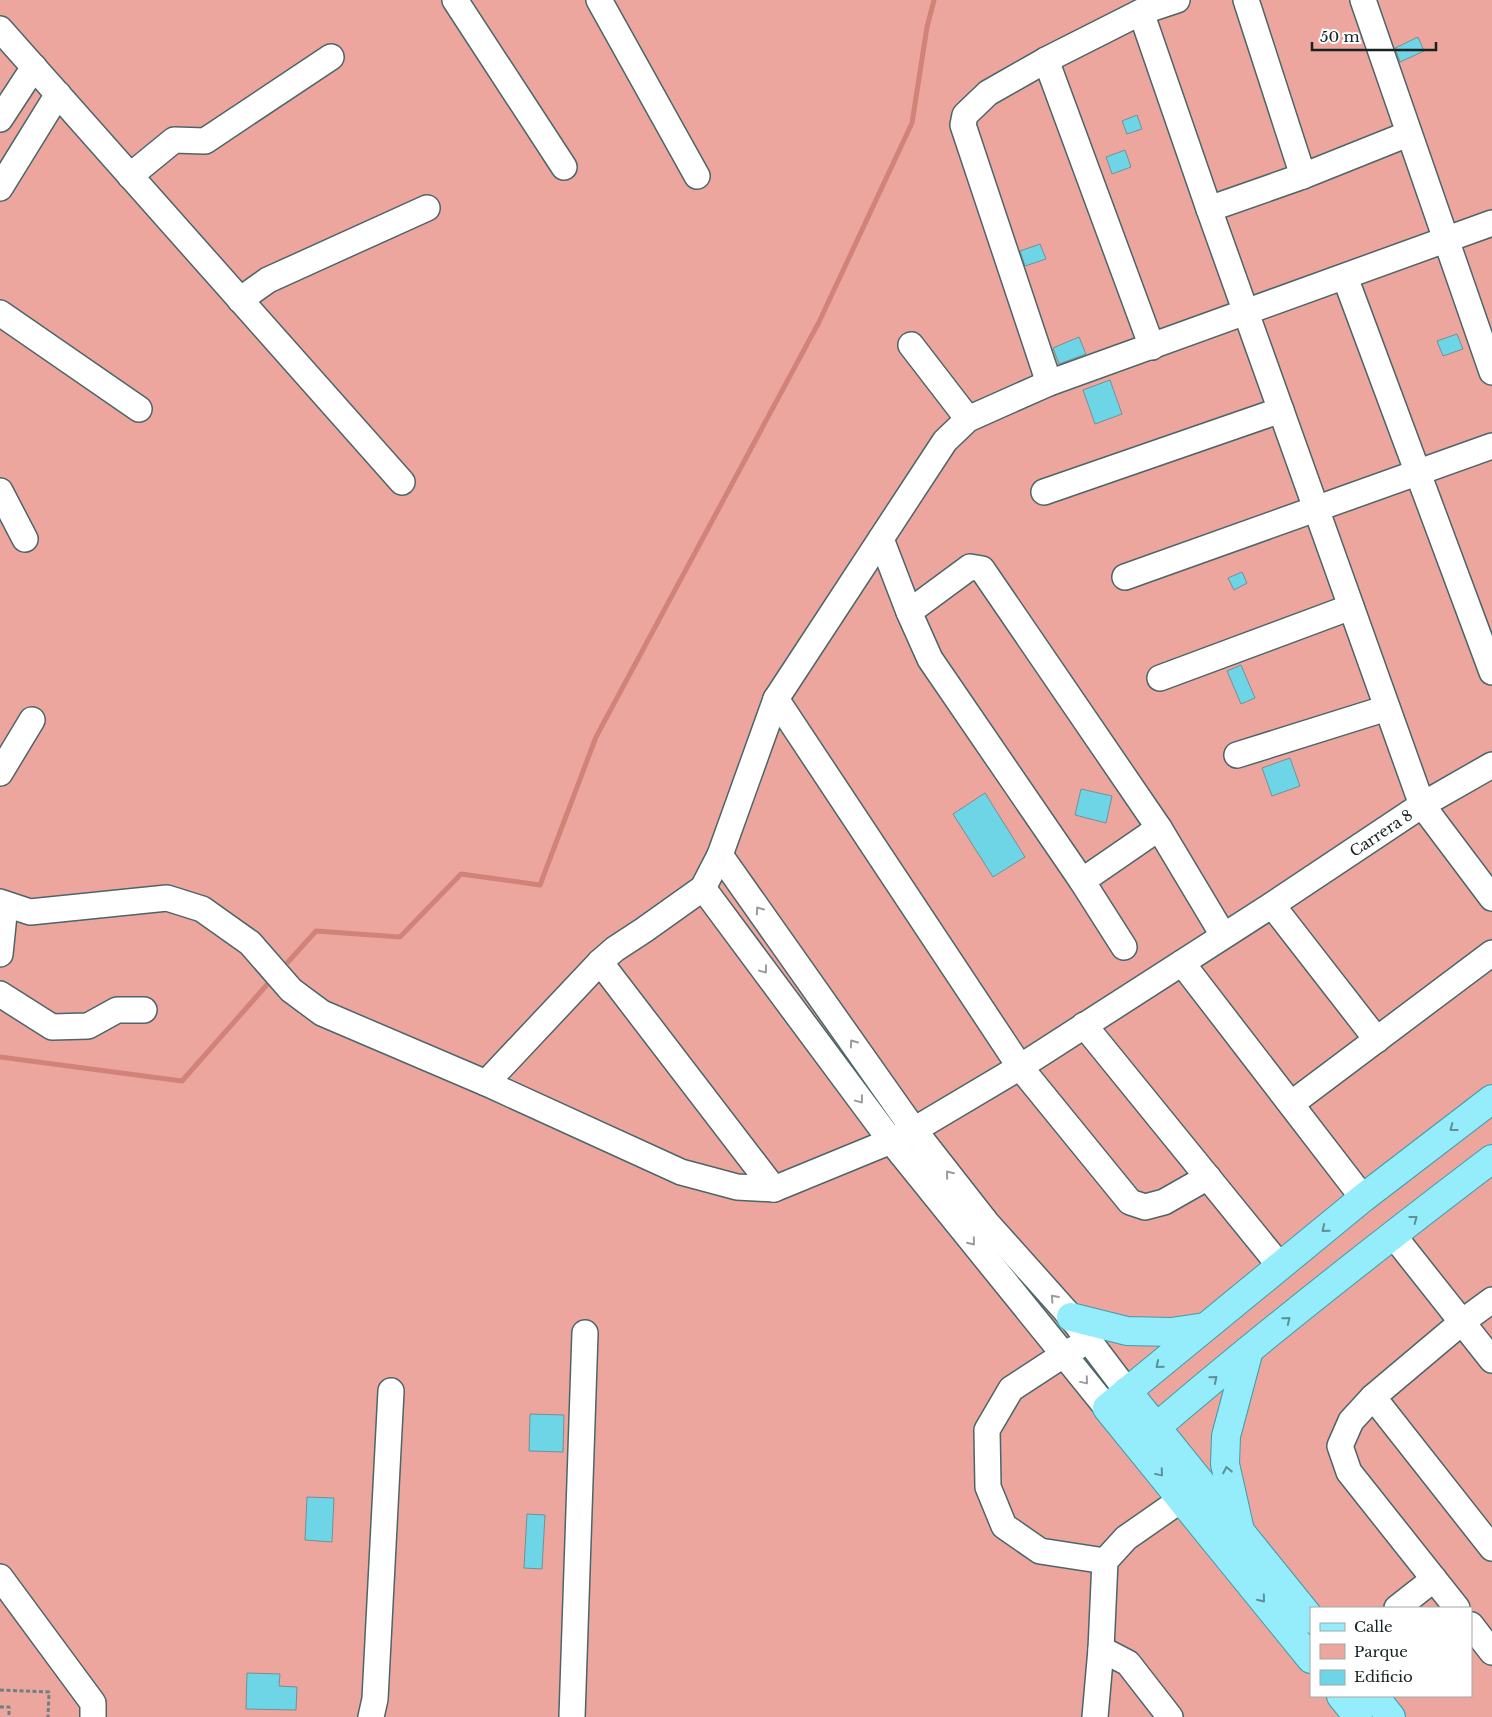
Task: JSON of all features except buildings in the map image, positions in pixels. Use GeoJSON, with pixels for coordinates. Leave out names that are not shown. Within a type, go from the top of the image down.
{"type":"FeatureCollection","features":[{"type":"Feature","properties":{"kind":"main road"},"geometry":{"type":"LineString","coordinates":[[1310,1618],[1241,1535],[1147,1436],[1117,1400],[1363,1198],[1492,1099]]}},
{"type":"Feature","properties":{"kind":"main road"},"geometry":{"type":"LineString","coordinates":[[1147,1436],[1249,1350],[1393,1235],[1492,1160]]}},
{"type":"Feature","properties":{"kind":"main road"},"geometry":{"type":"LineString","coordinates":[[1071,1317],[1127,1331],[1171,1332],[1205,1326]]}},
{"type":"Feature","properties":{"kind":"main road"},"geometry":{"type":"LineString","coordinates":[[1241,1535],[1225,1464],[1226,1436],[1249,1350]]}},
{"type":"Feature","properties":{"kind":"main road"},"geometry":{"type":"LineString","coordinates":[[1147,1436],[1182,1499],[1310,1657]]}},
{"type":"Feature","properties":{"kind":"main road"},"geometry":{"type":"LineString","coordinates":[[1342,1697],[1358,1717]]}},
{"type":"Feature","properties":{"kind":"main road"},"geometry":{"type":"LineString","coordinates":[[1375,1697],[1391,1717]]}},
{"type":"Feature","properties":{"kind":"street"},"geometry":{"type":"LineString","coordinates":[[455,0],[564,167]]}},
{"type":"Feature","properties":{"kind":"street"},"geometry":{"type":"LineString","coordinates":[[599,0],[697,176]]}},
{"type":"Feature","properties":{"kind":"street"},"geometry":{"type":"LineString","coordinates":[[1049,383],[963,125],[965,115],[988,93],[1046,60],[1141,12],[1177,0]]}},
{"type":"Feature","properties":{"kind":"street"},"geometry":{"type":"LineString","coordinates":[[1246,0],[1303,176]]}},
{"type":"Feature","properties":{"kind":"street"},"geometry":{"type":"LineString","coordinates":[[1363,0],[1492,372]]}},
{"type":"Feature","properties":{"kind":"street"},"geometry":{"type":"LineString","coordinates":[[1141,12],[1209,210],[1422,805],[1492,898]]}},
{"type":"Feature","properties":{"kind":"street"},"geometry":{"type":"LineString","coordinates":[[0,29],[402,482]]}},
{"type":"Feature","properties":{"kind":"street"},"geometry":{"type":"LineString","coordinates":[[130,176],[174,140],[205,141],[331,57]]}},
{"type":"Feature","properties":{"kind":"street"},"geometry":{"type":"LineString","coordinates":[[1046,60],[1152,347]]}},
{"type":"Feature","properties":{"kind":"street"},"geometry":{"type":"LineString","coordinates":[[0,119],[34,67]]}},
{"type":"Feature","properties":{"kind":"street"},"geometry":{"type":"LineString","coordinates":[[0,188],[58,94]]}},
{"type":"Feature","properties":{"kind":"street"},"geometry":{"type":"LineString","coordinates":[[1209,210],[1303,176],[1408,134]]}},
{"type":"Feature","properties":{"kind":"street"},"geometry":{"type":"LineString","coordinates":[[240,300],[268,280],[427,208]]}},
{"type":"Feature","properties":{"kind":"street"},"geometry":{"type":"LineString","coordinates":[[486,1083],[615,948],[703,888],[720,855],[776,699],[945,441],[968,419],[1049,383],[1492,223]]}},
{"type":"Feature","properties":{"kind":"street"},"geometry":{"type":"LineString","coordinates":[[1345,277],[1492,672]]}},
{"type":"Feature","properties":{"kind":"street"},"geometry":{"type":"LineString","coordinates":[[0,313],[139,410]]}},
{"type":"Feature","properties":{"kind":"street"},"geometry":{"type":"LineString","coordinates":[[911,345],[968,419]]}},
{"type":"Feature","properties":{"kind":"street"},"geometry":{"type":"LineString","coordinates":[[1044,492],[1281,410]]}},
{"type":"Feature","properties":{"kind":"street"},"geometry":{"type":"LineString","coordinates":[[1125,576],[1492,446]]}},
{"type":"Feature","properties":{"kind":"street"},"geometry":{"type":"LineString","coordinates":[[0,491],[25,539]]}},
{"type":"Feature","properties":{"kind":"street"},"geometry":{"type":"LineString","coordinates":[[881,539],[909,612],[930,659],[1082,881],[1124,947]]}},
{"type":"Feature","properties":{"kind":"street"},"geometry":{"type":"LineString","coordinates":[[909,612],[970,567],[982,569],[1159,828],[1223,935]]}},
{"type":"Feature","properties":{"kind":"street"},"geometry":{"type":"LineString","coordinates":[[1160,678],[1351,607]]}},
{"type":"Feature","properties":{"kind":"street"},"geometry":{"type":"LineString","coordinates":[[776,699],[1020,1067],[1130,1202],[1145,1207],[1164,1202],[1208,1177]]}},
{"type":"Feature","properties":{"kind":"street"},"geometry":{"type":"LineString","coordinates":[[1237,755],[1387,708]]}},
{"type":"Feature","properties":{"kind":"street"},"geometry":{"type":"LineString","coordinates":[[0,773],[32,720]]}},
{"type":"Feature","properties":{"kind":"street","name":"Carrera 8"},"geometry":{"type":"LineString","coordinates":[[774,1189],[914,1130],[1020,1067],[1084,1024],[1272,905],[1422,805],[1492,765]]}},
{"type":"Feature","properties":{"kind":"street"},"geometry":{"type":"LineString","coordinates":[[1082,881],[1159,828]]}},
{"type":"Feature","properties":{"kind":"street"},"geometry":{"type":"LineString","coordinates":[[720,855],[914,1130],[986,1222],[1071,1317],[1090,1342],[1117,1400]]}},
{"type":"Feature","properties":{"kind":"street"},"geometry":{"type":"LineString","coordinates":[[703,888],[891,1141],[1063,1355],[1117,1400]]}},
{"type":"Feature","properties":{"kind":"street"},"geometry":{"type":"LineString","coordinates":[[0,954],[2,904],[30,912],[167,898],[202,909],[250,943],[291,990],[322,1013],[486,1083],[682,1172],[737,1187],[774,1189]]}},
{"type":"Feature","properties":{"kind":"street"},"geometry":{"type":"LineString","coordinates":[[1272,905],[1377,1040]]}},
{"type":"Feature","properties":{"kind":"street"},"geometry":{"type":"LineString","coordinates":[[1291,1104],[1492,953]]}},
{"type":"Feature","properties":{"kind":"street"},"geometry":{"type":"LineString","coordinates":[[600,962],[774,1189]]}},
{"type":"Feature","properties":{"kind":"street"},"geometry":{"type":"LineString","coordinates":[[1182,963],[1363,1198]]}},
{"type":"Feature","properties":{"kind":"street"},"geometry":{"type":"LineString","coordinates":[[0,994],[52,1028],[88,1026],[117,1010],[144,1010]]}},
{"type":"Feature","properties":{"kind":"street"},"geometry":{"type":"LineString","coordinates":[[1084,1024],[1280,1266]]}},
{"type":"Feature","properties":{"kind":"street"},"geometry":{"type":"LineString","coordinates":[[1393,1235],[1492,1360]]}},
{"type":"Feature","properties":{"kind":"street"},"geometry":{"type":"LineString","coordinates":[[1456,1607],[1349,1472],[1340,1446],[1351,1421],[1373,1397],[1462,1322],[1492,1300]]}},
{"type":"Feature","properties":{"kind":"street"},"geometry":{"type":"LineString","coordinates":[[572,1717],[585,1333]]}},
{"type":"Feature","properties":{"kind":"street"},"geometry":{"type":"LineString","coordinates":[[1090,1342],[1063,1355],[1011,1389],[987,1430],[988,1487],[1004,1526],[1040,1551],[1104,1561]]}},
{"type":"Feature","properties":{"kind":"street"},"geometry":{"type":"LineString","coordinates":[[371,1717],[375,1699],[391,1392]]}},
{"type":"Feature","properties":{"kind":"street"},"geometry":{"type":"LineString","coordinates":[[1373,1397],[1492,1548]]}},
{"type":"Feature","properties":{"kind":"street"},"geometry":{"type":"LineString","coordinates":[[1095,1717],[1101,1649],[1104,1561],[1126,1538],[1182,1499]]}},
{"type":"Feature","properties":{"kind":"street"},"geometry":{"type":"LineString","coordinates":[[0,1577],[92,1703],[93,1717]]}},
{"type":"Feature","properties":{"kind":"street"},"geometry":{"type":"LineString","coordinates":[[1398,1607],[1434,1579]]}},
{"type":"Feature","properties":{"kind":"street"},"geometry":{"type":"LineString","coordinates":[[1472,1626],[1492,1652]]}},
{"type":"Feature","properties":{"kind":"street"},"geometry":{"type":"LineString","coordinates":[[1101,1649],[1128,1663],[1170,1717]]}},
{"type":"Feature","properties":{"kind":"path"},"geometry":{"type":"LineString","coordinates":[[0,1690],[49,1692],[48,1717]]}},
{"type":"Feature","properties":{"kind":"path"},"geometry":{"type":"LineString","coordinates":[[0,1707],[9,1707],[9,1717]]}},
{"type":"Feature","properties":{"kind":"green space"},"geometry":{"type":"Polygon","coordinates":[[[0,0],[1492,0],[1492,1717],[0,1717],[0,0]]]}},
{"type":"Feature","properties":{"kind":"waterway"},"geometry":{"type":"LineString","coordinates":[[288,962],[316,931],[400,937],[461,874],[540,885],[596,737],[819,322],[912,123],[927,27],[934,0]]}},
{"type":"Feature","properties":{"kind":"waterway"},"geometry":{"type":"LineString","coordinates":[[0,1057],[182,1081],[272,979]]}}]}
